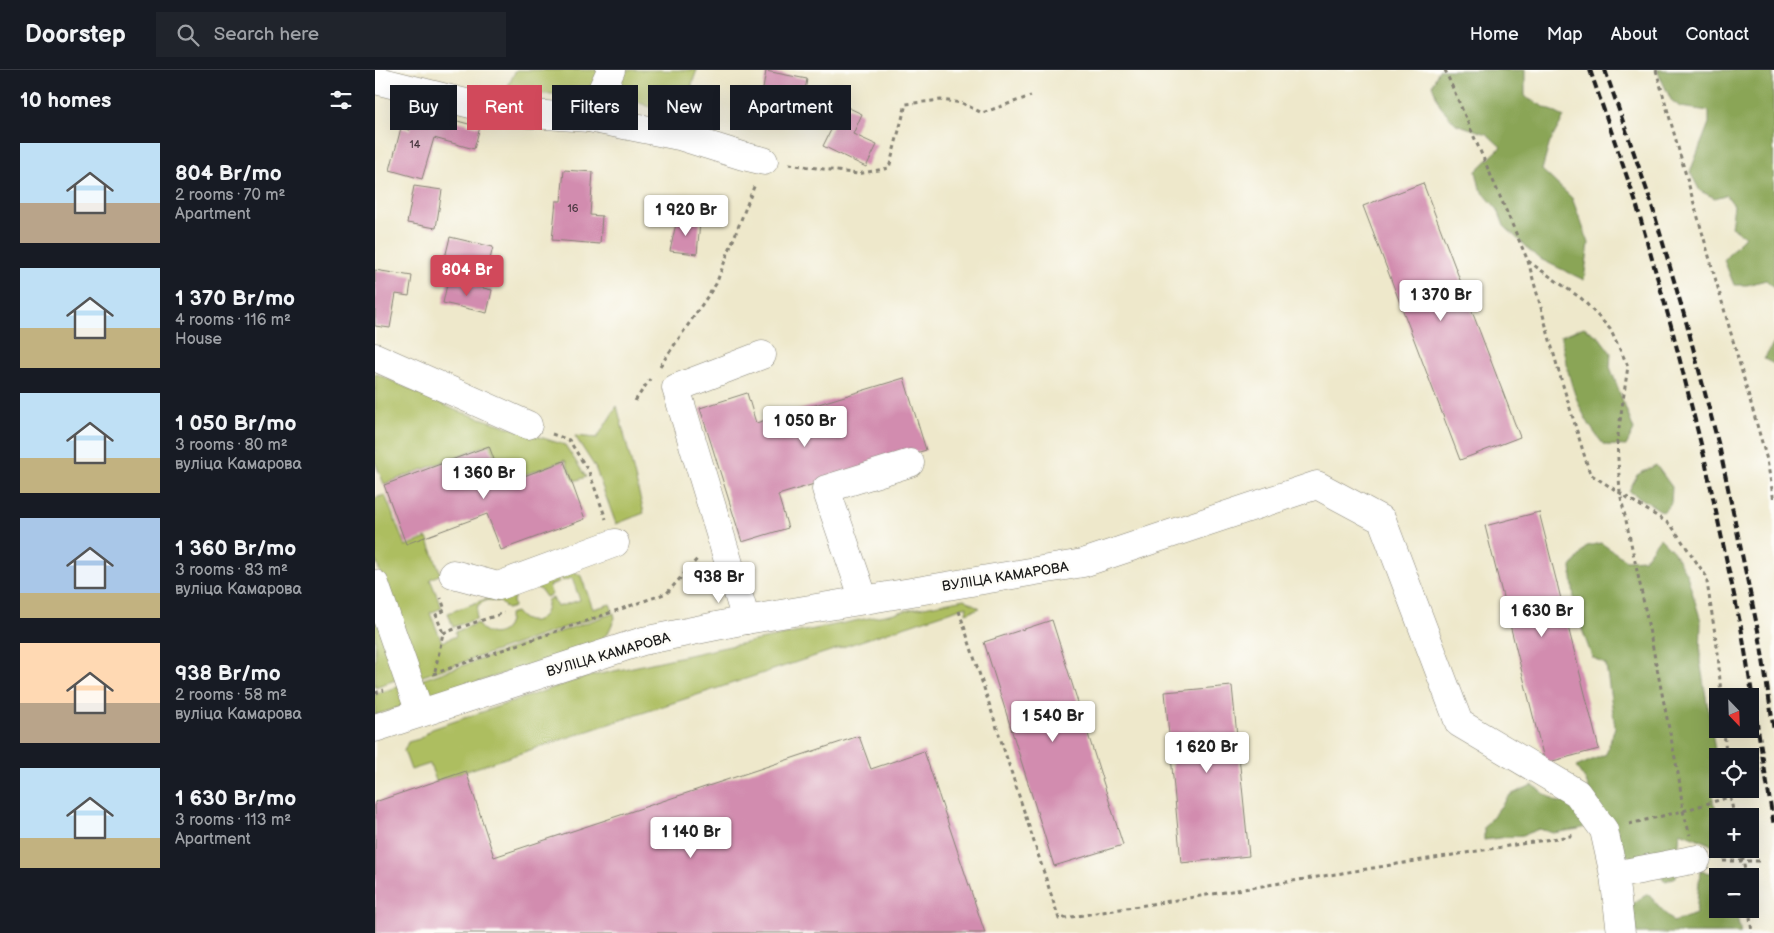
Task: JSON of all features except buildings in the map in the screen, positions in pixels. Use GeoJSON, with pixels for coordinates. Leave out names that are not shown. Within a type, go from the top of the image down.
{"type":"FeatureCollection","features":[{"type":"Feature","properties":{"kind":"street"},"geometry":{"type":"LineString","coordinates":[[604,85],[611,70]]}},
{"type":"Feature","properties":{"kind":"street"},"geometry":{"type":"LineString","coordinates":[[375,80],[502,112],[552,115]]}},
{"type":"Feature","properties":{"kind":"street"},"geometry":{"type":"LineString","coordinates":[[638,128],[679,136],[764,161]]}},
{"type":"Feature","properties":{"kind":"street"},"geometry":{"type":"LineString","coordinates":[[746,620],[675,388],[762,355]]}},
{"type":"Feature","properties":{"kind":"street"},"geometry":{"type":"LineString","coordinates":[[375,357],[528,425]]}},
{"type":"Feature","properties":{"kind":"street"},"geometry":{"type":"LineString","coordinates":[[864,600],[826,489],[910,463]]}},
{"type":"Feature","properties":{"kind":"street","name":"ВУЛІЦА КАМАРОВА"},"geometry":{"type":"LineString","coordinates":[[375,728],[643,641],[746,620],[1083,563],[1317,485],[1381,520],[1459,723],[1577,793],[1604,830]]}},
{"type":"Feature","properties":{"kind":"street"},"geometry":{"type":"LineString","coordinates":[[453,574],[497,586],[615,543]]}},
{"type":"Feature","properties":{"kind":"street"},"geometry":{"type":"LineString","coordinates":[[375,584],[420,712]]}},
{"type":"Feature","properties":{"kind":"street"},"geometry":{"type":"LineString","coordinates":[[1604,830],[1614,875],[1621,933]]}},
{"type":"Feature","properties":{"kind":"street"},"geometry":{"type":"LineString","coordinates":[[1614,875],[1697,859]]}},
{"type":"Feature","properties":{"kind":"path"},"geometry":{"type":"LineString","coordinates":[[1445,70],[1529,261],[1558,369],[1590,474],[1671,525],[1706,576],[1718,653],[1720,688]]}},
{"type":"Feature","properties":{"kind":"path"},"geometry":{"type":"LineString","coordinates":[[1657,70],[1767,460],[1774,501]]}},
{"type":"Feature","properties":{"kind":"path"},"geometry":{"type":"LineString","coordinates":[[657,370],[716,284],[764,161],[858,174],[889,168],[906,104],[941,100],[962,103],[982,113],[1031,96]]}},
{"type":"Feature","properties":{"kind":"path"},"geometry":{"type":"LineString","coordinates":[[1529,261],[1582,299],[1609,329],[1628,366],[1617,442],[1620,493],[1679,778],[1683,811],[1697,859],[1744,862],[1760,861]]}},
{"type":"Feature","properties":{"kind":"path"},"geometry":{"type":"LineString","coordinates":[[635,401],[651,378]]}},
{"type":"Feature","properties":{"kind":"path"},"geometry":{"type":"LineString","coordinates":[[528,425],[569,440],[589,472],[615,543]]}},
{"type":"Feature","properties":{"kind":"path"},"geometry":{"type":"LineString","coordinates":[[427,676],[667,593],[720,533]]}},
{"type":"Feature","properties":{"kind":"path"},"geometry":{"type":"LineString","coordinates":[[434,674],[443,634],[436,616],[445,610],[435,580],[453,574]]}},
{"type":"Feature","properties":{"kind":"path"},"geometry":{"type":"LineString","coordinates":[[961,611],[1059,919],[1604,830],[1683,811],[1726,798]]}},
{"type":"Feature","properties":{"kind":"path"},"geometry":{"type":"LineString","coordinates":[[1743,858],[1745,868]]}},
{"type":"Feature","properties":{"kind":"path"},"geometry":{"type":"LineString","coordinates":[[1750,918],[1752,933]]}},
{"type":"Feature","properties":{"kind":"green space"},"geometry":{"type":"Polygon","coordinates":[[[516,70],[697,70],[692,85],[648,85],[648,107],[638,102],[638,85],[552,85],[552,94],[542,94],[542,85],[508,85],[516,70]]]}},
{"type":"Feature","properties":{"kind":"green space"},"geometry":{"type":"Polygon","coordinates":[[[1439,70],[1525,70],[1525,97],[1564,117],[1550,142],[1542,170],[1572,198],[1589,243],[1584,280],[1538,258],[1504,226],[1498,210],[1480,189],[1476,171],[1501,147],[1487,134],[1456,124],[1440,106],[1432,85],[1439,70]]]}},
{"type":"Feature","properties":{"kind":"green space"},"geometry":{"type":"Polygon","coordinates":[[[1657,70],[1773,70],[1774,288],[1766,280],[1747,285],[1734,285],[1724,260],[1745,236],[1731,227],[1734,205],[1726,195],[1715,198],[1700,191],[1690,172],[1709,123],[1709,111],[1680,107],[1671,100],[1657,70]]]}},
{"type":"Feature","properties":{"kind":"green space"},"geometry":{"type":"Polygon","coordinates":[[[1584,327],[1599,337],[1611,353],[1610,367],[1634,430],[1626,446],[1604,445],[1586,420],[1570,380],[1561,336],[1584,327]]]}},
{"type":"Feature","properties":{"kind":"green space"},"geometry":{"type":"Polygon","coordinates":[[[1774,343],[1774,364],[1764,359],[1774,343]]]}},
{"type":"Feature","properties":{"kind":"green space"},"geometry":{"type":"Polygon","coordinates":[[[375,373],[455,410],[565,445],[586,477],[574,481],[565,460],[504,482],[490,444],[384,484],[375,462],[375,373]]]}},
{"type":"Feature","properties":{"kind":"green space"},"geometry":{"type":"Polygon","coordinates":[[[617,406],[644,513],[616,524],[595,467],[575,436],[597,438],[617,406]]]}},
{"type":"Feature","properties":{"kind":"green space"},"geometry":{"type":"Polygon","coordinates":[[[1656,465],[1672,487],[1671,503],[1663,512],[1629,491],[1637,475],[1656,465]]]}},
{"type":"Feature","properties":{"kind":"green space"},"geometry":{"type":"Polygon","coordinates":[[[385,495],[405,546],[427,538],[441,574],[430,579],[442,608],[430,613],[442,642],[456,636],[455,632],[477,623],[481,629],[492,634],[503,631],[507,627],[509,614],[516,612],[526,620],[537,620],[545,613],[547,600],[553,598],[557,607],[580,600],[572,578],[562,581],[559,572],[555,574],[559,582],[549,586],[552,595],[546,597],[541,590],[533,586],[516,592],[513,601],[514,607],[507,609],[500,602],[487,600],[478,605],[476,619],[453,627],[448,613],[569,568],[581,576],[593,609],[610,604],[613,611],[417,678],[375,558],[375,498],[385,495]]]}},
{"type":"Feature","properties":{"kind":"green space"},"geometry":{"type":"Polygon","coordinates":[[[1660,538],[1673,551],[1687,575],[1701,621],[1700,661],[1709,714],[1709,738],[1713,738],[1715,748],[1709,748],[1709,798],[1713,798],[1716,808],[1709,808],[1709,844],[1680,832],[1676,877],[1666,881],[1650,869],[1628,870],[1599,822],[1579,829],[1553,833],[1539,829],[1523,835],[1484,840],[1484,827],[1510,795],[1532,785],[1557,802],[1593,802],[1586,781],[1576,767],[1606,754],[1615,727],[1606,665],[1592,657],[1575,610],[1571,567],[1587,546],[1601,543],[1626,560],[1644,559],[1660,538]]]}},
{"type":"Feature","properties":{"kind":"green space"},"geometry":{"type":"Polygon","coordinates":[[[964,599],[980,608],[966,613],[967,606],[436,781],[430,764],[411,770],[404,751],[408,742],[419,739],[432,729],[582,678],[964,599]]]}},
{"type":"Feature","properties":{"kind":"green space"},"geometry":{"type":"Polygon","coordinates":[[[375,605],[401,678],[375,687],[375,605]]]}},
{"type":"Feature","properties":{"kind":"green space"},"geometry":{"type":"Polygon","coordinates":[[[614,613],[615,618],[608,633],[598,642],[436,696],[426,692],[418,681],[614,613]]]}},
{"type":"Feature","properties":{"kind":"green space"},"geometry":{"type":"Polygon","coordinates":[[[404,685],[406,701],[400,707],[375,715],[375,694],[404,685]]]}},
{"type":"Feature","properties":{"kind":"green space"},"geometry":{"type":"Polygon","coordinates":[[[1700,871],[1709,873],[1709,918],[1737,918],[1741,933],[1636,933],[1631,904],[1648,894],[1673,922],[1696,914],[1700,871]]]}},
{"type":"Feature","properties":{"kind":"railway"},"geometry":{"type":"LineString","coordinates":[[1590,70],[1636,203],[1672,329],[1704,456],[1741,627],[1774,826]]}},
{"type":"Feature","properties":{"kind":"railway"},"geometry":{"type":"LineString","coordinates":[[1605,70],[1650,199],[1687,325],[1720,450],[1760,640],[1774,731]]}}]}
